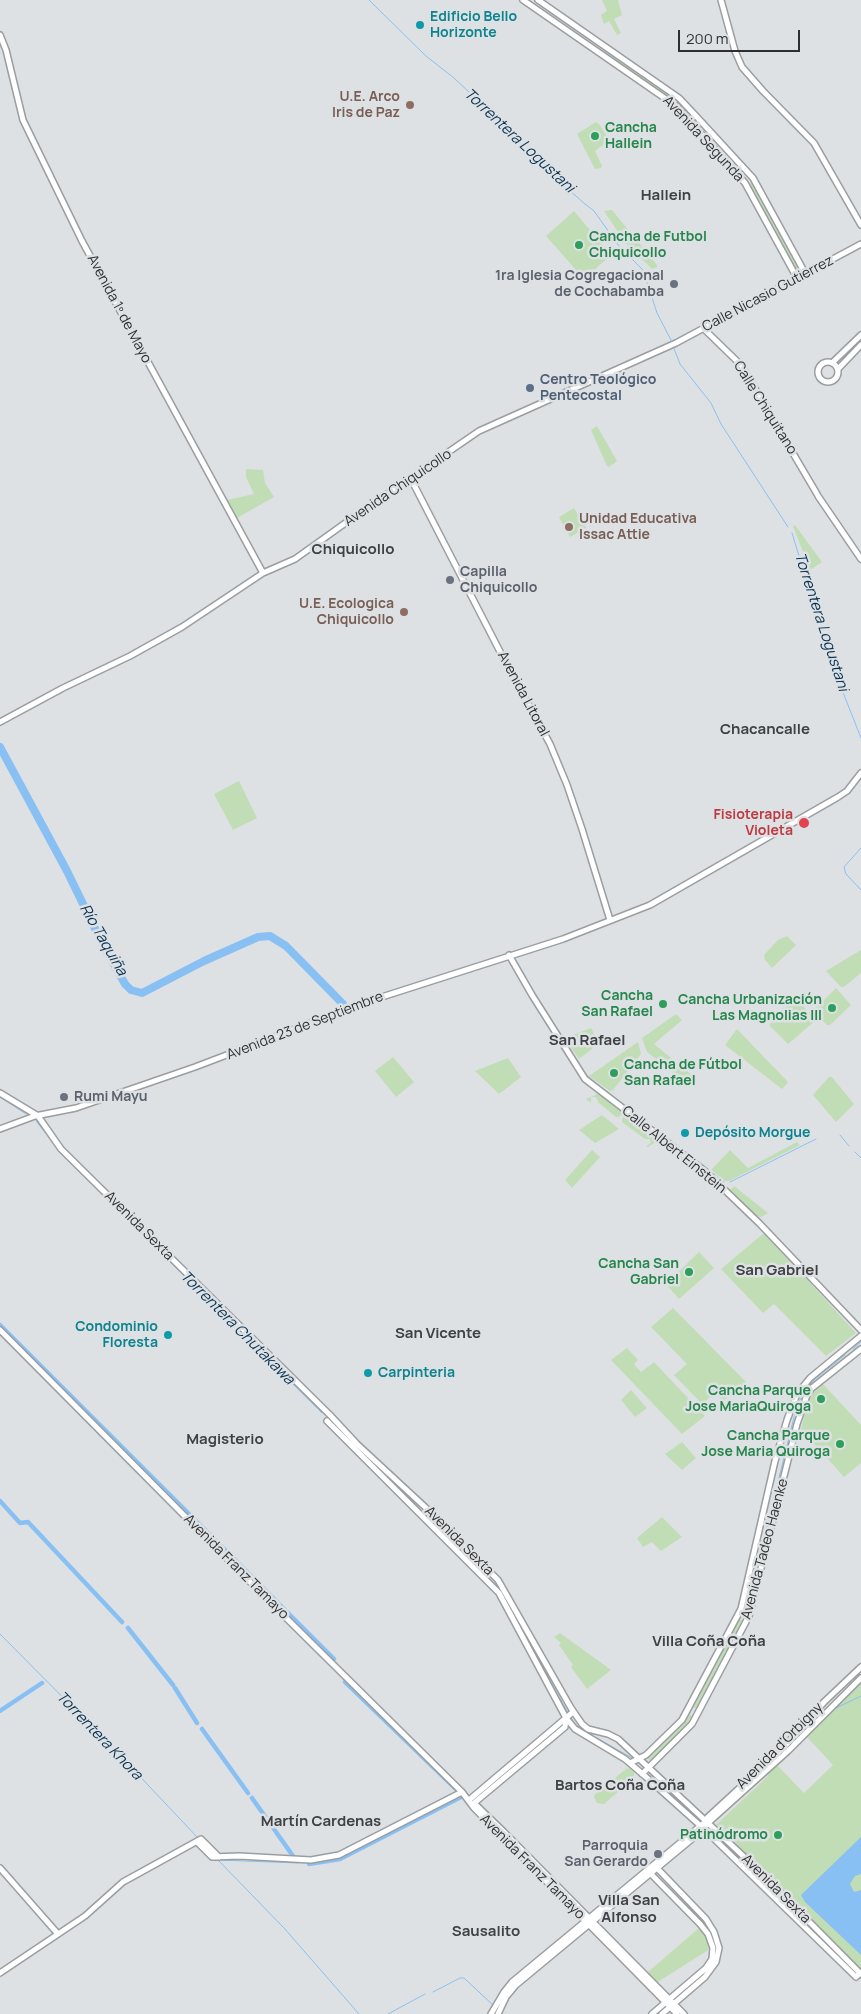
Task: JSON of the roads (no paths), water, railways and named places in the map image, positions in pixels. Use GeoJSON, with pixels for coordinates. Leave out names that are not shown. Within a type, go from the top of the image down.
{"type":"FeatureCollection","features":[{"type":"Feature","properties":{"kind":"main road","name":"Avenida Segunda"},"geometry":{"type":"LineString","coordinates":[[523,0],[676,106],[745,183],[797,278]]}},
{"type":"Feature","properties":{"kind":"main road","name":"Avenida Segunda"},"geometry":{"type":"LineString","coordinates":[[538,0],[679,98],[753,178],[805,273]]}},
{"type":"Feature","properties":{"kind":"main road"},"geometry":{"type":"LineString","coordinates":[[721,0],[735,51],[742,67],[814,143],[861,225]]}},
{"type":"Feature","properties":{"kind":"main road","name":"Avenida 1º de Mayo"},"geometry":{"type":"LineString","coordinates":[[0,35],[6,50],[23,120],[82,241],[263,573]]}},
{"type":"Feature","properties":{"kind":"main road","name":"Calle Nicasio Gutierrez"},"geometry":{"type":"LineString","coordinates":[[673,345],[861,244]]}},
{"type":"Feature","properties":{"kind":"main road","name":"Calle Chiquitano"},"geometry":{"type":"LineString","coordinates":[[704,329],[741,365],[818,495],[861,559]]}},
{"type":"Feature","properties":{"kind":"main road"},"geometry":{"type":"LineString","coordinates":[[861,335],[832,362],[825,362],[820,366],[818,371],[819,378],[824,381],[831,381],[836,378],[838,369],[861,345]]}},
{"type":"Feature","properties":{"kind":"main road","name":"Avenida Chiquicollo"},"geometry":{"type":"LineString","coordinates":[[0,722],[182,627],[263,573],[295,559],[479,431],[673,345]]}},
{"type":"Feature","properties":{"kind":"main road"},"geometry":{"type":"LineString","coordinates":[[832,362],[838,369]]}},
{"type":"Feature","properties":{"kind":"main road","name":"Avenida Litoral"},"geometry":{"type":"LineString","coordinates":[[411,479],[510,671],[550,744],[579,820],[610,920]]}},
{"type":"Feature","properties":{"kind":"main road","name":"Avenida 23 de Septiembre"},"geometry":{"type":"LineString","coordinates":[[0,1129],[28,1118],[76,1108],[159,1080],[357,1005],[563,939],[655,902],[847,791],[861,773]]}},
{"type":"Feature","properties":{"kind":"main road","name":"Calle Albert Einstein"},"geometry":{"type":"LineString","coordinates":[[509,955],[585,1079],[706,1172],[759,1223],[861,1330]]}},
{"type":"Feature","properties":{"kind":"main road"},"geometry":{"type":"LineString","coordinates":[[0,1093],[36,1116]]}},
{"type":"Feature","properties":{"kind":"main road","name":"Avenida Sexta"},"geometry":{"type":"LineString","coordinates":[[36,1116],[62,1149],[359,1446],[425,1507],[498,1580],[575,1729],[634,1761],[646,1770],[859,1974]]}},
{"type":"Feature","properties":{"kind":"main road","name":"Avenida Franz Tamayo"},"geometry":{"type":"LineString","coordinates":[[0,1330],[462,1792],[474,1808],[590,1921],[672,2005],[684,2014]]}},
{"type":"Feature","properties":{"kind":"main road","name":"Avenida Tadeo Haenke"},"geometry":{"type":"LineString","coordinates":[[634,1761],[646,1755],[682,1720],[741,1609],[775,1461],[797,1394],[810,1378],[861,1336]]}},
{"type":"Feature","properties":{"kind":"main road","name":"Avenida Tadeo Haenke"},"geometry":{"type":"LineString","coordinates":[[646,1770],[692,1724],[749,1616],[797,1424],[807,1395],[812,1388],[861,1349]]}},
{"type":"Feature","properties":{"kind":"main road","name":"Avenida Sexta"},"geometry":{"type":"LineString","coordinates":[[327,1421],[499,1593],[569,1715],[588,1729],[613,1736],[634,1761],[704,1825]]}},
{"type":"Feature","properties":{"kind":"main road","name":"Avenida d'Orbigny"},"geometry":{"type":"LineString","coordinates":[[704,1825],[784,1747],[824,1702],[861,1667]]}},
{"type":"Feature","properties":{"kind":"main road","name":"Avenida d'Orbigny"},"geometry":{"type":"LineString","coordinates":[[704,1825],[788,1751],[861,1678]]}},
{"type":"Feature","properties":{"kind":"main road"},"geometry":{"type":"LineString","coordinates":[[471,1802],[569,1715]]}},
{"type":"Feature","properties":{"kind":"main road"},"geometry":{"type":"LineString","coordinates":[[0,1973],[85,1916],[123,1882],[197,1842],[212,1857],[239,1856],[311,1860],[339,1855],[462,1792]]}},
{"type":"Feature","properties":{"kind":"main road"},"geometry":{"type":"LineString","coordinates":[[498,2014],[506,1997],[516,1985],[704,1825]]}},
{"type":"Feature","properties":{"kind":"main road"},"geometry":{"type":"LineString","coordinates":[[655,1867],[706,1919],[718,1942],[719,1954],[711,1970],[662,2014]]}},
{"type":"Feature","properties":{"kind":"main road"},"geometry":{"type":"LineString","coordinates":[[0,1868],[58,1934]]}},
{"type":"Feature","properties":{"kind":"main road"},"geometry":{"type":"LineString","coordinates":[[649,1872],[700,1924],[708,1934],[712,1948],[712,1959],[706,1968],[652,2014]]}},
{"type":"Feature","properties":{"kind":"main road"},"geometry":{"type":"LineString","coordinates":[[492,2014],[512,1982],[590,1921]]}},
{"type":"Feature","properties":{"kind":"main road","name":"Avenida Franz Tamayo"},"geometry":{"type":"LineString","coordinates":[[672,2005],[677,2014]]}},
{"type":"Feature","properties":{"kind":"water"},"geometry":{"type":"Polygon","coordinates":[[[861,1837],[861,1874],[855,1876],[850,1884],[854,1892],[861,1890],[861,1955],[805,1902],[801,1895],[861,1837]]]}},
{"type":"Feature","properties":{"kind":"waterway","name":"Torrentera Logustani"},"geometry":{"type":"LineString","coordinates":[[369,0],[426,56],[454,78],[502,123],[525,151],[594,211],[619,246],[643,270],[657,313],[672,342]]}},
{"type":"Feature","properties":{"kind":"waterway","name":"Torrentera Logustani"},"geometry":{"type":"LineString","coordinates":[[673,346],[680,364],[711,403],[721,424],[788,527]]}},
{"type":"Feature","properties":{"kind":"waterway","name":"Torrentera Logustani"},"geometry":{"type":"LineString","coordinates":[[792,533],[833,667],[861,738]]}},
{"type":"Feature","properties":{"kind":"waterway","name":"Río Taquiña"},"geometry":{"type":"LineString","coordinates":[[0,747],[67,871],[101,941],[125,984],[131,990],[142,993],[204,961],[258,937],[270,936],[286,946],[343,1004]]}},
{"type":"Feature","properties":{"kind":"waterway","name":"Torrentera Logustani"},"geometry":{"type":"LineString","coordinates":[[861,848],[844,867],[846,874],[861,890]]}},
{"type":"Feature","properties":{"kind":"waterway"},"geometry":{"type":"LineString","coordinates":[[515,959],[534,992]]}},
{"type":"Feature","properties":{"kind":"waterway"},"geometry":{"type":"LineString","coordinates":[[351,1011],[410,991]]}},
{"type":"Feature","properties":{"kind":"waterway"},"geometry":{"type":"LineString","coordinates":[[585,1074],[608,1093]]}},
{"type":"Feature","properties":{"kind":"waterway","name":"Torrentera Chutakawa"},"geometry":{"type":"LineString","coordinates":[[0,1097],[26,1114]]}},
{"type":"Feature","properties":{"kind":"waterway"},"geometry":{"type":"LineString","coordinates":[[615,1098],[653,1128]]}},
{"type":"Feature","properties":{"kind":"waterway","name":"Torrentera Chutakawa"},"geometry":{"type":"LineString","coordinates":[[36,1121],[59,1150]]}},
{"type":"Feature","properties":{"kind":"waterway"},"geometry":{"type":"LineString","coordinates":[[659,1132],[705,1168]]}},
{"type":"Feature","properties":{"kind":"waterway"},"geometry":{"type":"LineString","coordinates":[[840,1135],[849,1146]]}},
{"type":"Feature","properties":{"kind":"waterway"},"geometry":{"type":"LineString","coordinates":[[730,1182],[816,1139]]}},
{"type":"Feature","properties":{"kind":"waterway"},"geometry":{"type":"LineString","coordinates":[[855,1152],[861,1158]]}},
{"type":"Feature","properties":{"kind":"waterway","name":"Torrentera Chutakawa"},"geometry":{"type":"LineString","coordinates":[[61,1153],[148,1239]]}},
{"type":"Feature","properties":{"kind":"waterway"},"geometry":{"type":"LineString","coordinates":[[711,1172],[724,1182]]}},
{"type":"Feature","properties":{"kind":"waterway","name":"Torrentera Chutakawa"},"geometry":{"type":"LineString","coordinates":[[152,1244],[322,1413]]}},
{"type":"Feature","properties":{"kind":"waterway"},"geometry":{"type":"LineString","coordinates":[[0,1325],[334,1659]]}},
{"type":"Feature","properties":{"kind":"waterway"},"geometry":{"type":"LineString","coordinates":[[853,1349],[861,1342]]}},
{"type":"Feature","properties":{"kind":"waterway"},"geometry":{"type":"LineString","coordinates":[[748,1603],[797,1405],[814,1380],[845,1355]]}},
{"type":"Feature","properties":{"kind":"waterway","name":"Torrentera Chutakawa"},"geometry":{"type":"LineString","coordinates":[[359,1449],[376,1465]]}},
{"type":"Feature","properties":{"kind":"waterway","name":"Torrentera Chutakawa"},"geometry":{"type":"LineString","coordinates":[[383,1473],[495,1584],[535,1654]]}},
{"type":"Feature","properties":{"kind":"waterway"},"geometry":{"type":"LineString","coordinates":[[0,1501],[20,1523],[28,1522],[122,1622]]}},
{"type":"Feature","properties":{"kind":"waterway"},"geometry":{"type":"LineString","coordinates":[[128,1628],[173,1685]]}},
{"type":"Feature","properties":{"kind":"waterway","name":"Torrentera Khora"},"geometry":{"type":"LineString","coordinates":[[0,1634],[115,1750],[198,1838]]}},
{"type":"Feature","properties":{"kind":"waterway","name":"Torrentera Chutakawa"},"geometry":{"type":"LineString","coordinates":[[539,1661],[568,1713]]}},
{"type":"Feature","properties":{"kind":"waterway","name":"Torrentera Khora"},"geometry":{"type":"LineString","coordinates":[[309,1864],[340,1859],[463,1796],[345,1682]]}},
{"type":"Feature","properties":{"kind":"waterway"},"geometry":{"type":"LineString","coordinates":[[0,1711],[42,1683]]}},
{"type":"Feature","properties":{"kind":"waterway"},"geometry":{"type":"LineString","coordinates":[[175,1688],[197,1723]]}},
{"type":"Feature","properties":{"kind":"waterway"},"geometry":{"type":"LineString","coordinates":[[836,1708],[861,1696]]}},
{"type":"Feature","properties":{"kind":"waterway","name":"Torrentera Chutakawa"},"geometry":{"type":"LineString","coordinates":[[570,1716],[581,1729],[632,1758]]}},
{"type":"Feature","properties":{"kind":"waterway"},"geometry":{"type":"LineString","coordinates":[[202,1729],[248,1793]]}},
{"type":"Feature","properties":{"kind":"waterway","name":"Torrentera Chutakawa"},"geometry":{"type":"LineString","coordinates":[[652,1775],[701,1823]]}},
{"type":"Feature","properties":{"kind":"waterway"},"geometry":{"type":"LineString","coordinates":[[252,1798],[293,1856]]}},
{"type":"Feature","properties":{"kind":"waterway","name":"Torrentera Chutakawa"},"geometry":{"type":"LineString","coordinates":[[706,1827],[721,1842]]}},
{"type":"Feature","properties":{"kind":"waterway"},"geometry":{"type":"LineString","coordinates":[[218,1860],[284,1928],[359,2014]]}},
{"type":"Feature","properties":{"kind":"waterway","name":"Torrentera Khora"},"geometry":{"type":"LineString","coordinates":[[218,1860],[298,1863]]}},
{"type":"Feature","properties":{"kind":"waterway","name":"Torrentera Chutakawa"},"geometry":{"type":"LineString","coordinates":[[753,1873],[776,1894]]}},
{"type":"Feature","properties":{"kind":"waterway","name":"Torrentera Chutakawa"},"geometry":{"type":"LineString","coordinates":[[779,1897],[795,1913]]}},
{"type":"Feature","properties":{"kind":"waterway","name":"Torrentera Chutakawa"},"geometry":{"type":"LineString","coordinates":[[800,1917],[827,1945]]}},
{"type":"Feature","properties":{"kind":"waterway"},"geometry":{"type":"LineString","coordinates":[[433,1992],[460,1978],[464,1978],[494,2006]]}},
{"type":"Feature","properties":{"kind":"waterway"},"geometry":{"type":"LineString","coordinates":[[388,2014],[425,1994]]}},
{"type":"Feature","properties":{"kind":"place","name":"Edificio Bello Horizonte"},"geometry":{"type":"Point","coordinates":[420,25]}},
{"type":"Feature","properties":{"kind":"place","name":"U.E. Arco Iris de Paz"},"geometry":{"type":"Point","coordinates":[410,105]}},
{"type":"Feature","properties":{"kind":"place","name":"Cancha Hallein"},"geometry":{"type":"Point","coordinates":[595,136]}},
{"type":"Feature","properties":{"kind":"place","name":"Cancha de Futbol Chiquicollo"},"geometry":{"type":"Point","coordinates":[579,245]}},
{"type":"Feature","properties":{"kind":"place","name":"1ra Iglesia Cogregacional de Cochabamba"},"geometry":{"type":"Point","coordinates":[674,284]}},
{"type":"Feature","properties":{"kind":"place","name":"Centro Teológico Pentecostal"},"geometry":{"type":"Point","coordinates":[530,388]}},
{"type":"Feature","properties":{"kind":"place","name":"Unidad Educativa Issac Attie"},"geometry":{"type":"Point","coordinates":[569,527]}},
{"type":"Feature","properties":{"kind":"place","name":"Capilla Chiquicollo"},"geometry":{"type":"Point","coordinates":[450,580]}},
{"type":"Feature","properties":{"kind":"place","name":"U.E. Ecologica Chiquicollo"},"geometry":{"type":"Point","coordinates":[404,612]}},
{"type":"Feature","properties":{"kind":"place","name":"Fisioterapia Violeta"},"geometry":{"type":"Point","coordinates":[804,823]}},
{"type":"Feature","properties":{"kind":"place","name":"Cancha San Rafael"},"geometry":{"type":"Point","coordinates":[663,1004]}},
{"type":"Feature","properties":{"kind":"place","name":"Cancha Urbanización Las Magnolias III"},"geometry":{"type":"Point","coordinates":[832,1008]}},
{"type":"Feature","properties":{"kind":"place","name":"Cancha de Fútbol San Rafael"},"geometry":{"type":"Point","coordinates":[614,1073]}},
{"type":"Feature","properties":{"kind":"place","name":"Rumi Mayu"},"geometry":{"type":"Point","coordinates":[64,1097]}},
{"type":"Feature","properties":{"kind":"place","name":"Depósito Morgue"},"geometry":{"type":"Point","coordinates":[685,1133]}},
{"type":"Feature","properties":{"kind":"place","name":"Cancha San Gabriel"},"geometry":{"type":"Point","coordinates":[689,1272]}},
{"type":"Feature","properties":{"kind":"place","name":"Condominio Floresta"},"geometry":{"type":"Point","coordinates":[168,1335]}},
{"type":"Feature","properties":{"kind":"place","name":"Carpinteria"},"geometry":{"type":"Point","coordinates":[368,1373]}},
{"type":"Feature","properties":{"kind":"place","name":"Cancha Parque Jose MariaQuiroga"},"geometry":{"type":"Point","coordinates":[821,1399]}},
{"type":"Feature","properties":{"kind":"place","name":"Cancha Parque Jose Maria Quiroga"},"geometry":{"type":"Point","coordinates":[840,1444]}},
{"type":"Feature","properties":{"kind":"place","name":"Patinódromo"},"geometry":{"type":"Point","coordinates":[778,1835]}},
{"type":"Feature","properties":{"kind":"place","name":"Parroquia San Gerardo"},"geometry":{"type":"Point","coordinates":[658,1854]}},
{"type":"Feature","properties":{"kind":"district","name":"Hallein"},"geometry":{"type":"Point","coordinates":[666,196]}},
{"type":"Feature","properties":{"kind":"district","name":"Chiquicollo"},"geometry":{"type":"Point","coordinates":[353,550]}},
{"type":"Feature","properties":{"kind":"district","name":"Chacancalle"},"geometry":{"type":"Point","coordinates":[765,730]}},
{"type":"Feature","properties":{"kind":"district","name":"San Rafael"},"geometry":{"type":"Point","coordinates":[587,1041]}},
{"type":"Feature","properties":{"kind":"district","name":"San Gabriel"},"geometry":{"type":"Point","coordinates":[777,1271]}},
{"type":"Feature","properties":{"kind":"district","name":"San Vicente"},"geometry":{"type":"Point","coordinates":[438,1334]}},
{"type":"Feature","properties":{"kind":"district","name":"Magisterio"},"geometry":{"type":"Point","coordinates":[225,1440]}},
{"type":"Feature","properties":{"kind":"district","name":"Villa Coña Coña"},"geometry":{"type":"Point","coordinates":[709,1642]}},
{"type":"Feature","properties":{"kind":"district","name":"Bartos Coña Coña"},"geometry":{"type":"Point","coordinates":[620,1786]}},
{"type":"Feature","properties":{"kind":"district","name":"Martín Cardenas"},"geometry":{"type":"Point","coordinates":[321,1822]}},
{"type":"Feature","properties":{"kind":"district","name":"Villa San Alfonso"},"geometry":{"type":"Point","coordinates":[629,1910]}},
{"type":"Feature","properties":{"kind":"district","name":"Sausalito"},"geometry":{"type":"Point","coordinates":[486,1932]}}]}
